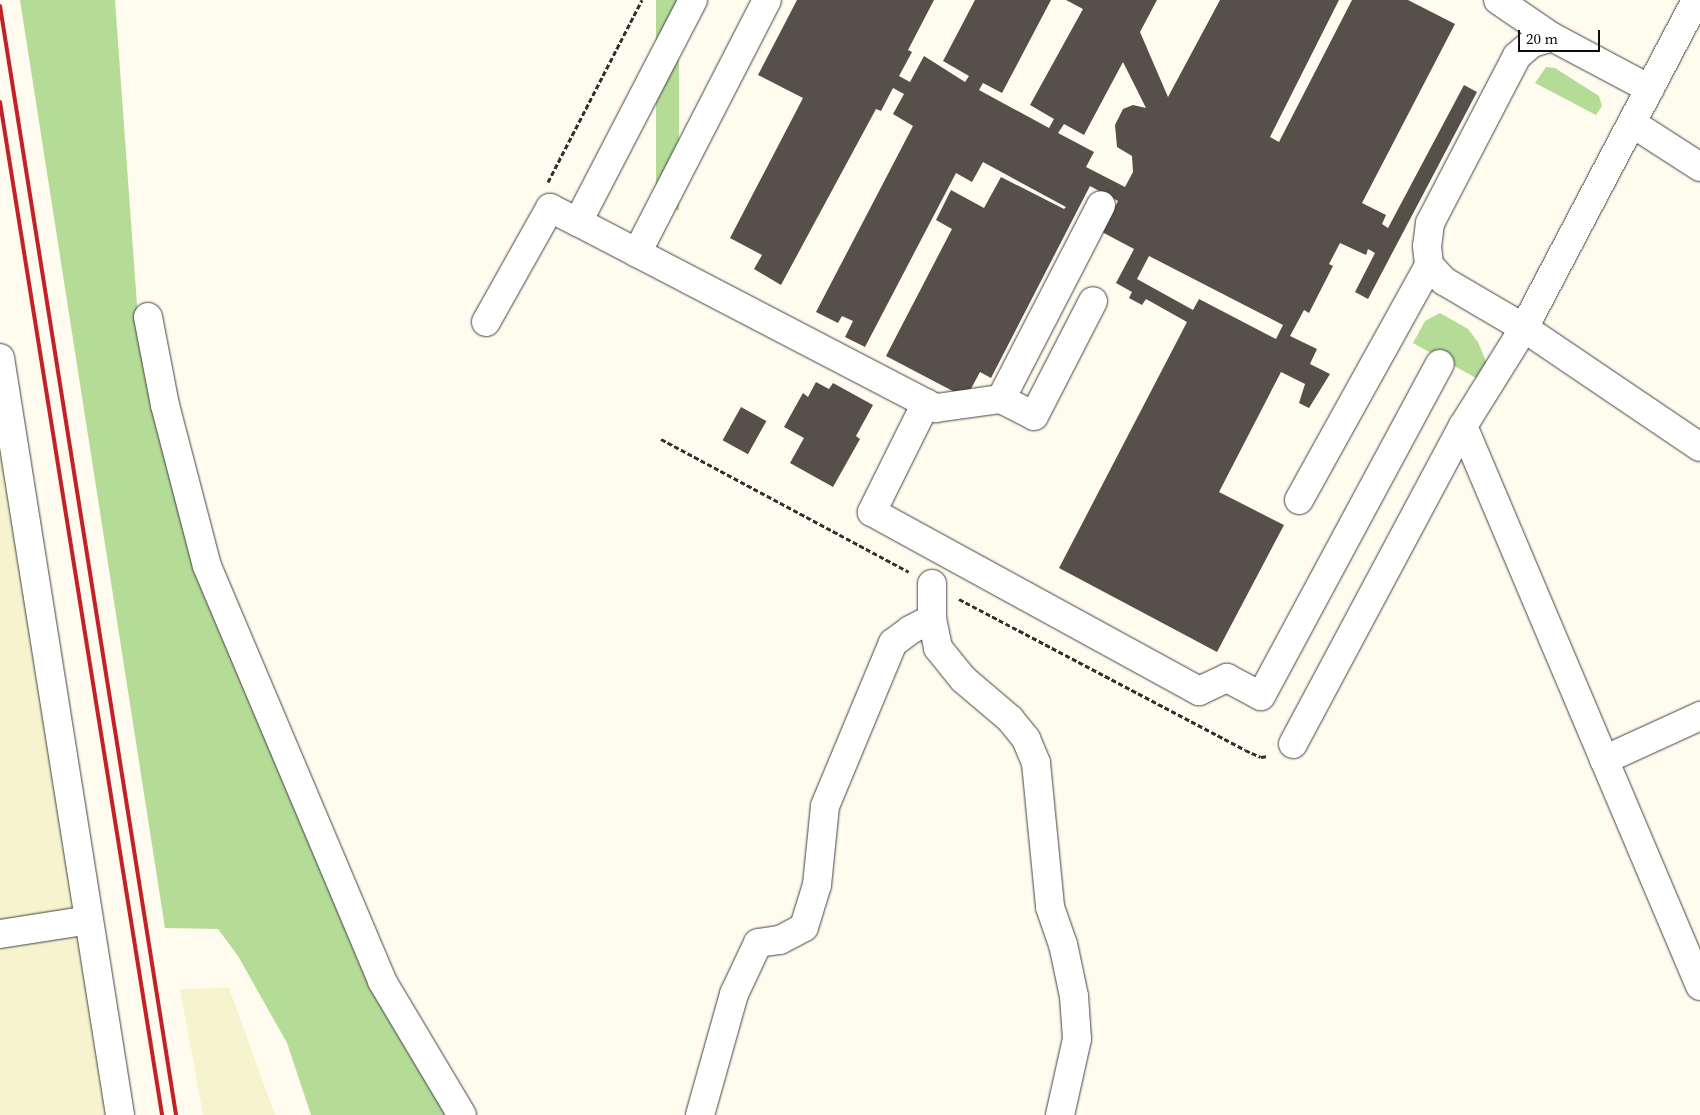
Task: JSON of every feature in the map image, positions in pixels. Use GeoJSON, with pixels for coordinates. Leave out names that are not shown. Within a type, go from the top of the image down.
{"type":"FeatureCollection","features":[{"type":"Feature","properties":{"kind":"street"},"geometry":{"type":"LineString","coordinates":[[578,222],[693,0]]}},
{"type":"Feature","properties":{"kind":"street"},"geometry":{"type":"LineString","coordinates":[[637,253],[767,0]]}},
{"type":"Feature","properties":{"kind":"street"},"geometry":{"type":"LineString","coordinates":[[1498,0],[1552,37],[1650,89]]}},
{"type":"Feature","properties":{"kind":"street"},"geometry":{"type":"LineString","coordinates":[[1293,744],[1463,426],[1524,328],[1696,0]]}},
{"type":"Feature","properties":{"kind":"street"},"geometry":{"type":"LineString","coordinates":[[1299,500],[1429,265],[1427,246],[1430,223],[1517,56],[1532,42],[1552,37]]}},
{"type":"Feature","properties":{"kind":"street"},"geometry":{"type":"LineString","coordinates":[[1632,123],[1700,167]]}},
{"type":"Feature","properties":{"kind":"street"},"geometry":{"type":"LineString","coordinates":[[1001,399],[1101,205]]}},
{"type":"Feature","properties":{"kind":"street"},"geometry":{"type":"LineString","coordinates":[[486,322],[550,208],[936,408],[1001,399],[1034,416],[1093,301]]}},
{"type":"Feature","properties":{"kind":"street"},"geometry":{"type":"LineString","coordinates":[[1429,265],[1444,281],[1524,328],[1700,447]]}},
{"type":"Feature","properties":{"kind":"street"},"geometry":{"type":"LineString","coordinates":[[148,317],[165,405],[208,566],[382,981],[462,1115]]}},
{"type":"Feature","properties":{"kind":"street"},"geometry":{"type":"LineString","coordinates":[[0,358],[120,1115]]}},
{"type":"Feature","properties":{"kind":"street"},"geometry":{"type":"LineString","coordinates":[[926,403],[872,512],[1199,691],[1227,678],[1261,696],[1440,364]]}},
{"type":"Feature","properties":{"kind":"street"},"geometry":{"type":"LineString","coordinates":[[1463,426],[1604,760],[1692,948],[1700,986]]}},
{"type":"Feature","properties":{"kind":"street"},"geometry":{"type":"LineString","coordinates":[[932,584],[932,619],[938,648],[953,669],[1010,719],[1026,739],[1036,763],[1050,907],[1063,944],[1072,988],[1077,1039],[1060,1115]]}},
{"type":"Feature","properties":{"kind":"street"},"geometry":{"type":"LineString","coordinates":[[700,1115],[734,994],[758,943],[780,940],[804,928],[817,885],[825,806],[892,643],[910,630],[932,619]]}},
{"type":"Feature","properties":{"kind":"street"},"geometry":{"type":"LineString","coordinates":[[1604,760],[1700,716]]}},
{"type":"Feature","properties":{"kind":"street"},"geometry":{"type":"LineString","coordinates":[[0,934],[89,920]]}},
{"type":"Feature","properties":{"kind":"path"},"geometry":{"type":"LineString","coordinates":[[547,184],[642,0]]}},
{"type":"Feature","properties":{"kind":"path"},"geometry":{"type":"LineString","coordinates":[[661,439],[1261,757],[1280,754],[1293,744]]}},
{"type":"Feature","properties":{"kind":"shaded area"},"geometry":{"type":"Polygon","coordinates":[[[0,437],[109,1115],[0,1115],[0,437]]]}},
{"type":"Feature","properties":{"kind":"shaded area"},"geometry":{"type":"Polygon","coordinates":[[[229,988],[275,1115],[203,1115],[180,989],[229,988]]]}},
{"type":"Feature","properties":{"kind":"green space"},"geometry":{"type":"Polygon","coordinates":[[[20,0],[115,0],[138,319],[199,568],[453,1115],[311,1115],[287,1043],[238,956],[218,929],[165,928],[20,0]]]}},
{"type":"Feature","properties":{"kind":"green space"},"geometry":{"type":"Polygon","coordinates":[[[656,0],[679,0],[679,210],[656,210],[656,0]]]}},
{"type":"Feature","properties":{"kind":"green space"},"geometry":{"type":"Polygon","coordinates":[[[1546,67],[1555,68],[1599,96],[1602,106],[1596,115],[1535,83],[1546,67]]]}},
{"type":"Feature","properties":{"kind":"green space"},"geometry":{"type":"Polygon","coordinates":[[[1440,313],[1468,329],[1478,342],[1487,364],[1476,378],[1413,343],[1425,321],[1440,313]]]}},
{"type":"Feature","properties":{"kind":"building"},"geometry":{"type":"Polygon","coordinates":[[[797,0],[934,0],[908,50],[912,52],[899,76],[910,82],[924,56],[965,82],[969,76],[943,61],[975,0],[1051,0],[1002,93],[983,83],[979,90],[1049,128],[1054,119],[1030,105],[1083,9],[1066,0],[1157,0],[1140,32],[1168,97],[1220,0],[1339,0],[1270,137],[1279,142],[1352,0],[1408,0],[1455,24],[1362,203],[1386,215],[1382,224],[1388,228],[1464,85],[1477,92],[1368,299],[1355,292],[1375,253],[1368,249],[1366,255],[1340,243],[1329,264],[1333,266],[1309,313],[1304,310],[1290,336],[1317,349],[1310,364],[1330,374],[1309,408],[1299,403],[1305,384],[1281,372],[1219,492],[1284,525],[1217,652],[1059,568],[1187,322],[1146,299],[1142,305],[1129,298],[1132,292],[1116,283],[1134,249],[1102,232],[1118,201],[1090,186],[991,378],[980,372],[966,398],[886,356],[952,229],[936,220],[951,190],[984,208],[1001,177],[1064,209],[1066,207],[983,162],[972,182],[956,173],[865,347],[845,337],[853,321],[842,316],[838,323],[816,312],[913,126],[893,114],[904,94],[893,88],[881,111],[876,109],[781,285],[754,269],[762,255],[730,238],[803,98],[758,75],[797,0]],[[1123,62],[1084,135],[1064,124],[1058,133],[1094,152],[1086,167],[1125,187],[1133,172],[1132,156],[1117,147],[1115,125],[1123,109],[1133,105],[1146,108],[1123,62]],[[1149,256],[1137,279],[1193,310],[1199,299],[1276,339],[1283,325],[1149,256]]]}},
{"type":"Feature","properties":{"kind":"building"},"geometry":{"type":"Polygon","coordinates":[[[816,382],[829,389],[833,383],[873,405],[856,436],[860,439],[833,487],[790,463],[804,438],[784,427],[803,393],[808,397],[816,382]]]}},
{"type":"Feature","properties":{"kind":"building"},"geometry":{"type":"Polygon","coordinates":[[[741,407],[766,421],[748,454],[723,440],[741,407]]]}},
{"type":"Feature","properties":{"kind":"railway"},"geometry":{"type":"LineString","coordinates":[[0,6],[176,1115]]}},
{"type":"Feature","properties":{"kind":"railway"},"geometry":{"type":"LineString","coordinates":[[0,102],[162,1115]]}}]}
